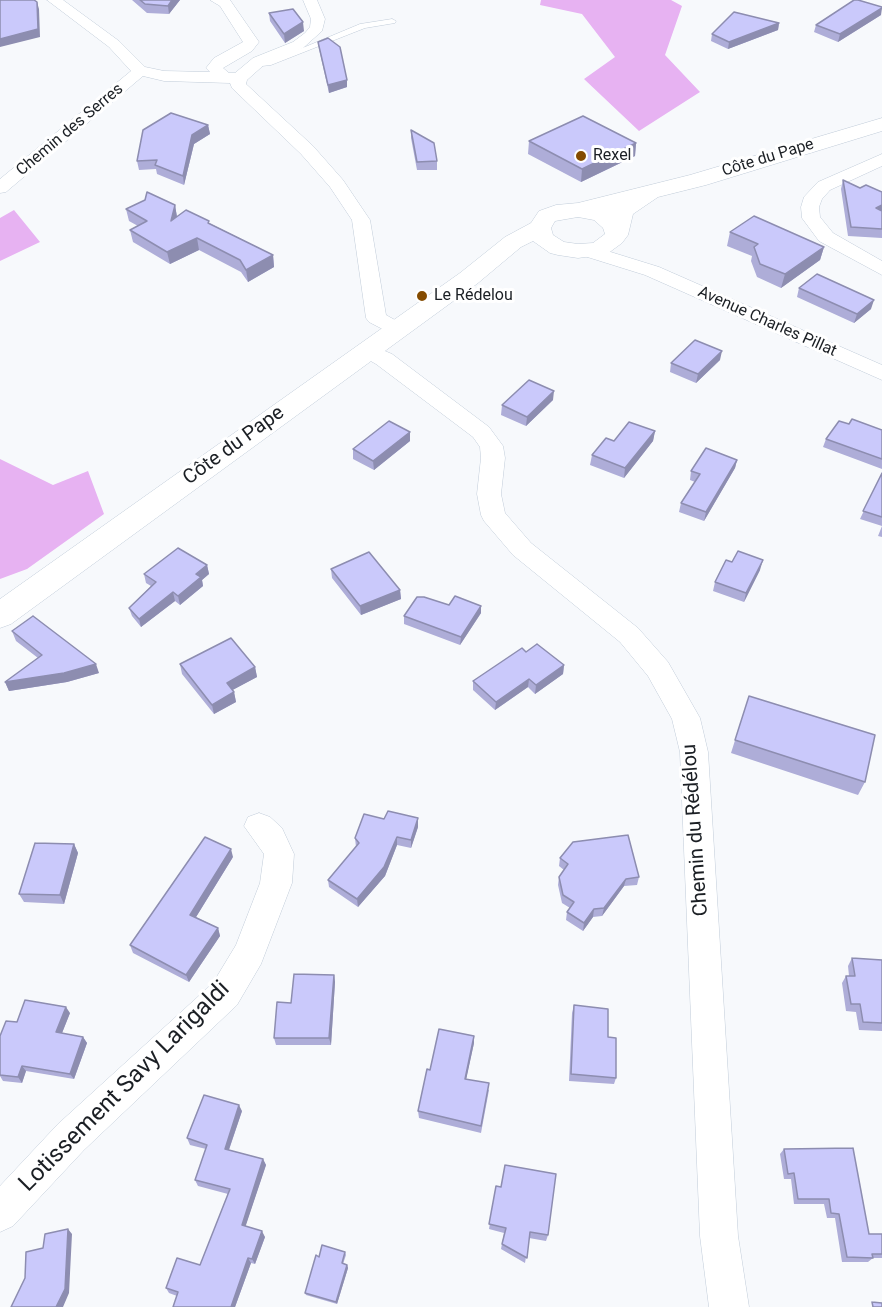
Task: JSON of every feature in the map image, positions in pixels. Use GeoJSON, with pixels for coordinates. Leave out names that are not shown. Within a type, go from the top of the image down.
{"type":"FeatureCollection","features":[{"type":"Feature","properties":{"kind":"main road","name":"Côte du Pape"},"geometry":{"type":"LineString","coordinates":[[0,616],[469,278],[513,242],[539,228],[547,216],[556,212],[578,210],[699,180],[882,124]]}},
{"type":"Feature","properties":{"kind":"main road","name":"Côte du Pape"},"geometry":{"type":"LineString","coordinates":[[615,235],[619,217],[625,209],[654,191]]}},
{"type":"Feature","properties":{"kind":"main road"},"geometry":{"type":"LineString","coordinates":[[578,210],[602,215],[614,225],[615,235],[609,244],[588,251]]}},
{"type":"Feature","properties":{"kind":"main road"},"geometry":{"type":"LineString","coordinates":[[539,228],[543,239],[558,248]]}},
{"type":"Feature","properties":{"kind":"main road","name":"Côte du Pape"},"geometry":{"type":"LineString","coordinates":[[469,278],[506,261],[558,248],[588,251]]}},
{"type":"Feature","properties":{"kind":"street"},"geometry":{"type":"LineString","coordinates":[[54,0],[114,44],[140,71],[164,76],[231,77],[298,45],[310,36],[317,28],[318,19],[310,0]]}},
{"type":"Feature","properties":{"kind":"street"},"geometry":{"type":"LineString","coordinates":[[217,0],[225,3],[251,42],[247,48],[220,61],[214,68],[231,77],[307,150],[337,184],[361,220],[376,318],[397,330]]}},
{"type":"Feature","properties":{"kind":"street","name":"Chemin des Serres"},"geometry":{"type":"LineString","coordinates":[[0,188],[140,71]]}},
{"type":"Feature","properties":{"kind":"street"},"geometry":{"type":"LineString","coordinates":[[882,159],[824,186],[813,197],[810,207],[811,218],[826,237],[882,269]]}},
{"type":"Feature","properties":{"kind":"street","name":"Avenue Charles Pillat"},"geometry":{"type":"LineString","coordinates":[[615,235],[652,271]]}},
{"type":"Feature","properties":{"kind":"street","name":"Avenue Charles Pillat"},"geometry":{"type":"LineString","coordinates":[[588,251],[652,271],[882,373]]}},
{"type":"Feature","properties":{"kind":"street","name":"Chemin du Rédélou"},"geometry":{"type":"LineString","coordinates":[[368,350],[384,359],[481,432],[491,446],[493,458],[489,494],[493,515],[522,549],[628,635],[658,669],[686,718],[694,752],[719,1236],[729,1307]]}},
{"type":"Feature","properties":{"kind":"street","name":"Lotissement Savy Larigaldi"},"geometry":{"type":"LineString","coordinates":[[0,1213],[71,1137],[225,994],[249,953],[276,883],[279,854],[271,837],[259,826]]}},
{"type":"Feature","properties":{"kind":"lane"},"geometry":{"type":"LineString","coordinates":[[253,65],[268,63],[308,49],[363,26],[392,21]]}},
{"type":"Feature","properties":{"kind":"shaded area"},"geometry":{"type":"Polygon","coordinates":[[[541,0],[671,0],[682,6],[665,55],[700,92],[639,131],[584,79],[615,57],[582,14],[540,5],[541,0]]]}},
{"type":"Feature","properties":{"kind":"shaded area"},"geometry":{"type":"Polygon","coordinates":[[[14,210],[40,242],[0,261],[0,218],[14,210]]]}},
{"type":"Feature","properties":{"kind":"shaded area"},"geometry":{"type":"Polygon","coordinates":[[[0,459],[53,485],[88,471],[104,514],[27,569],[0,579],[0,459]]]}},
{"type":"Feature","properties":{"kind":"building"},"geometry":{"type":"Polygon","coordinates":[[[0,0],[34,0],[37,2],[38,29],[0,39],[0,0]]]}},
{"type":"Feature","properties":{"kind":"building"},"geometry":{"type":"Polygon","coordinates":[[[140,0],[172,0],[168,6],[145,4],[140,0]]]}},
{"type":"Feature","properties":{"kind":"building"},"geometry":{"type":"Polygon","coordinates":[[[854,0],[882,8],[840,34],[816,25],[854,0]]]}},
{"type":"Feature","properties":{"kind":"building"},"geometry":{"type":"Polygon","coordinates":[[[293,9],[303,22],[284,34],[269,13],[293,9]]]}},
{"type":"Feature","properties":{"kind":"building"},"geometry":{"type":"Polygon","coordinates":[[[734,12],[779,23],[729,42],[712,34],[734,12]]]}},
{"type":"Feature","properties":{"kind":"building"},"geometry":{"type":"Polygon","coordinates":[[[328,38],[340,47],[347,80],[328,85],[318,42],[328,38]]]}},
{"type":"Feature","properties":{"kind":"building"},"geometry":{"type":"Polygon","coordinates":[[[171,113],[208,125],[192,135],[183,176],[155,165],[157,160],[137,161],[143,130],[171,113]]]}},
{"type":"Feature","properties":{"kind":"building"},"geometry":{"type":"Polygon","coordinates":[[[583,116],[636,143],[582,169],[529,141],[583,116]]]}},
{"type":"Feature","properties":{"kind":"building"},"geometry":{"type":"Polygon","coordinates":[[[411,130],[434,143],[437,161],[417,162],[411,130]]]}},
{"type":"Feature","properties":{"kind":"building"},"geometry":{"type":"Polygon","coordinates":[[[843,180],[860,188],[866,185],[882,192],[882,205],[876,208],[882,211],[882,229],[851,227],[843,180]]]}},
{"type":"Feature","properties":{"kind":"building"},"geometry":{"type":"Polygon","coordinates":[[[147,192],[175,205],[171,221],[186,210],[273,255],[246,270],[240,260],[197,238],[167,252],[130,230],[147,221],[126,209],[145,200],[147,192]]]}},
{"type":"Feature","properties":{"kind":"building"},"geometry":{"type":"Polygon","coordinates":[[[754,216],[824,247],[785,274],[760,264],[754,247],[758,244],[730,232],[754,216]]]}},
{"type":"Feature","properties":{"kind":"building"},"geometry":{"type":"Polygon","coordinates":[[[817,274],[874,300],[857,314],[799,288],[817,274]]]}},
{"type":"Feature","properties":{"kind":"building"},"geometry":{"type":"Polygon","coordinates":[[[695,340],[722,351],[698,374],[671,363],[695,340]]]}},
{"type":"Feature","properties":{"kind":"building"},"geometry":{"type":"Polygon","coordinates":[[[529,380],[554,391],[527,417],[502,405],[529,380]]]}},
{"type":"Feature","properties":{"kind":"building"},"geometry":{"type":"Polygon","coordinates":[[[852,419],[882,430],[882,459],[826,439],[839,421],[849,424],[852,419]]]}},
{"type":"Feature","properties":{"kind":"building"},"geometry":{"type":"Polygon","coordinates":[[[389,421],[410,432],[373,461],[353,449],[389,421]]]}},
{"type":"Feature","properties":{"kind":"building"},"geometry":{"type":"Polygon","coordinates":[[[629,422],[655,431],[625,468],[592,455],[606,438],[614,441],[629,422]]]}},
{"type":"Feature","properties":{"kind":"building"},"geometry":{"type":"Polygon","coordinates":[[[706,448],[737,460],[706,512],[681,503],[700,474],[691,471],[706,448]]]}},
{"type":"Feature","properties":{"kind":"building"},"geometry":{"type":"Polygon","coordinates":[[[882,473],[882,517],[863,511],[882,473]]]}},
{"type":"Feature","properties":{"kind":"building"},"geometry":{"type":"Polygon","coordinates":[[[178,548],[207,565],[196,574],[201,577],[178,596],[173,592],[139,619],[129,608],[156,582],[144,574],[178,548]]]}},
{"type":"Feature","properties":{"kind":"building"},"geometry":{"type":"Polygon","coordinates":[[[738,551],[763,560],[746,593],[715,582],[726,560],[732,562],[738,551]]]}},
{"type":"Feature","properties":{"kind":"building"},"geometry":{"type":"Polygon","coordinates":[[[369,552],[400,590],[360,606],[331,569],[369,552]]]}},
{"type":"Feature","properties":{"kind":"building"},"geometry":{"type":"Polygon","coordinates":[[[455,596],[481,606],[461,637],[404,616],[417,597],[449,605],[455,596]]]}},
{"type":"Feature","properties":{"kind":"building"},"geometry":{"type":"Polygon","coordinates":[[[33,616],[96,664],[64,673],[5,682],[42,655],[12,631],[33,616]]]}},
{"type":"Feature","properties":{"kind":"building"},"geometry":{"type":"Polygon","coordinates":[[[231,638],[255,667],[227,683],[234,692],[212,705],[180,664],[231,638]]]}},
{"type":"Feature","properties":{"kind":"building"},"geometry":{"type":"Polygon","coordinates":[[[537,644],[564,665],[536,685],[529,679],[496,702],[473,681],[522,648],[526,652],[537,644]]]}},
{"type":"Feature","properties":{"kind":"building"},"geometry":{"type":"Polygon","coordinates":[[[749,696],[875,735],[865,782],[735,740],[749,696]]]}},
{"type":"Feature","properties":{"kind":"building"},"geometry":{"type":"Polygon","coordinates":[[[388,811],[418,818],[411,840],[397,837],[384,867],[357,899],[328,880],[359,843],[355,838],[364,814],[384,819],[388,811]]]}},
{"type":"Feature","properties":{"kind":"building"},"geometry":{"type":"Polygon","coordinates":[[[628,835],[639,877],[626,879],[604,908],[594,909],[584,923],[567,912],[574,902],[563,895],[559,877],[568,864],[560,858],[573,842],[628,835]]]}},
{"type":"Feature","properties":{"kind":"building"},"geometry":{"type":"Polygon","coordinates":[[[205,837],[231,849],[190,915],[218,928],[186,975],[130,945],[205,837]]]}},
{"type":"Feature","properties":{"kind":"building"},"geometry":{"type":"Polygon","coordinates":[[[35,843],[74,844],[60,895],[19,894],[35,843]]]}},
{"type":"Feature","properties":{"kind":"building"},"geometry":{"type":"Polygon","coordinates":[[[852,958],[882,960],[882,1023],[863,1022],[860,1004],[851,1004],[846,976],[855,976],[852,958]]]}},
{"type":"Feature","properties":{"kind":"building"},"geometry":{"type":"Polygon","coordinates":[[[294,974],[334,975],[329,1038],[274,1038],[277,1002],[291,1003],[294,974]]]}},
{"type":"Feature","properties":{"kind":"building"},"geometry":{"type":"Polygon","coordinates":[[[25,1000],[66,1007],[56,1032],[83,1037],[70,1074],[22,1066],[18,1077],[0,1075],[0,1036],[6,1021],[17,1022],[25,1000]]]}},
{"type":"Feature","properties":{"kind":"building"},"geometry":{"type":"Polygon","coordinates":[[[574,1005],[608,1009],[608,1037],[616,1038],[616,1078],[571,1074],[574,1005]]]}},
{"type":"Feature","properties":{"kind":"building"},"geometry":{"type":"Polygon","coordinates":[[[439,1029],[474,1036],[465,1079],[489,1083],[481,1126],[418,1111],[439,1029]]]}},
{"type":"Feature","properties":{"kind":"building"},"geometry":{"type":"Polygon","coordinates":[[[204,1095],[239,1105],[225,1149],[263,1159],[242,1225],[262,1231],[252,1259],[248,1258],[231,1307],[173,1307],[178,1292],[166,1288],[177,1258],[200,1265],[230,1189],[195,1180],[207,1145],[187,1138],[204,1095]]]}},
{"type":"Feature","properties":{"kind":"building"},"geometry":{"type":"Polygon","coordinates":[[[853,1148],[869,1234],[882,1234],[882,1254],[872,1254],[873,1258],[847,1257],[839,1214],[831,1213],[829,1199],[798,1199],[794,1173],[788,1174],[784,1149],[853,1148]]]}},
{"type":"Feature","properties":{"kind":"building"},"geometry":{"type":"Polygon","coordinates":[[[505,1165],[556,1174],[548,1235],[530,1232],[527,1258],[502,1244],[506,1228],[489,1224],[496,1186],[501,1187],[505,1165]]]}},
{"type":"Feature","properties":{"kind":"building"},"geometry":{"type":"Polygon","coordinates":[[[68,1229],[65,1289],[56,1307],[11,1307],[25,1278],[26,1252],[43,1248],[45,1234],[68,1229]]]}},
{"type":"Feature","properties":{"kind":"building"},"geometry":{"type":"Polygon","coordinates":[[[322,1245],[345,1252],[342,1263],[347,1265],[336,1302],[305,1293],[316,1255],[319,1257],[322,1245]]]}},
{"type":"Feature","properties":{"kind":"building"},"geometry":{"type":"Polygon","coordinates":[[[872,1302],[882,1303],[882,1307],[873,1307],[872,1302]]]}},
{"type":"Feature","properties":{"kind":"place","name":"Rexel"},"geometry":{"type":"Point","coordinates":[581,156]}},
{"type":"Feature","properties":{"kind":"place","name":"Le Rédelou"},"geometry":{"type":"Point","coordinates":[422,296]}}]}
